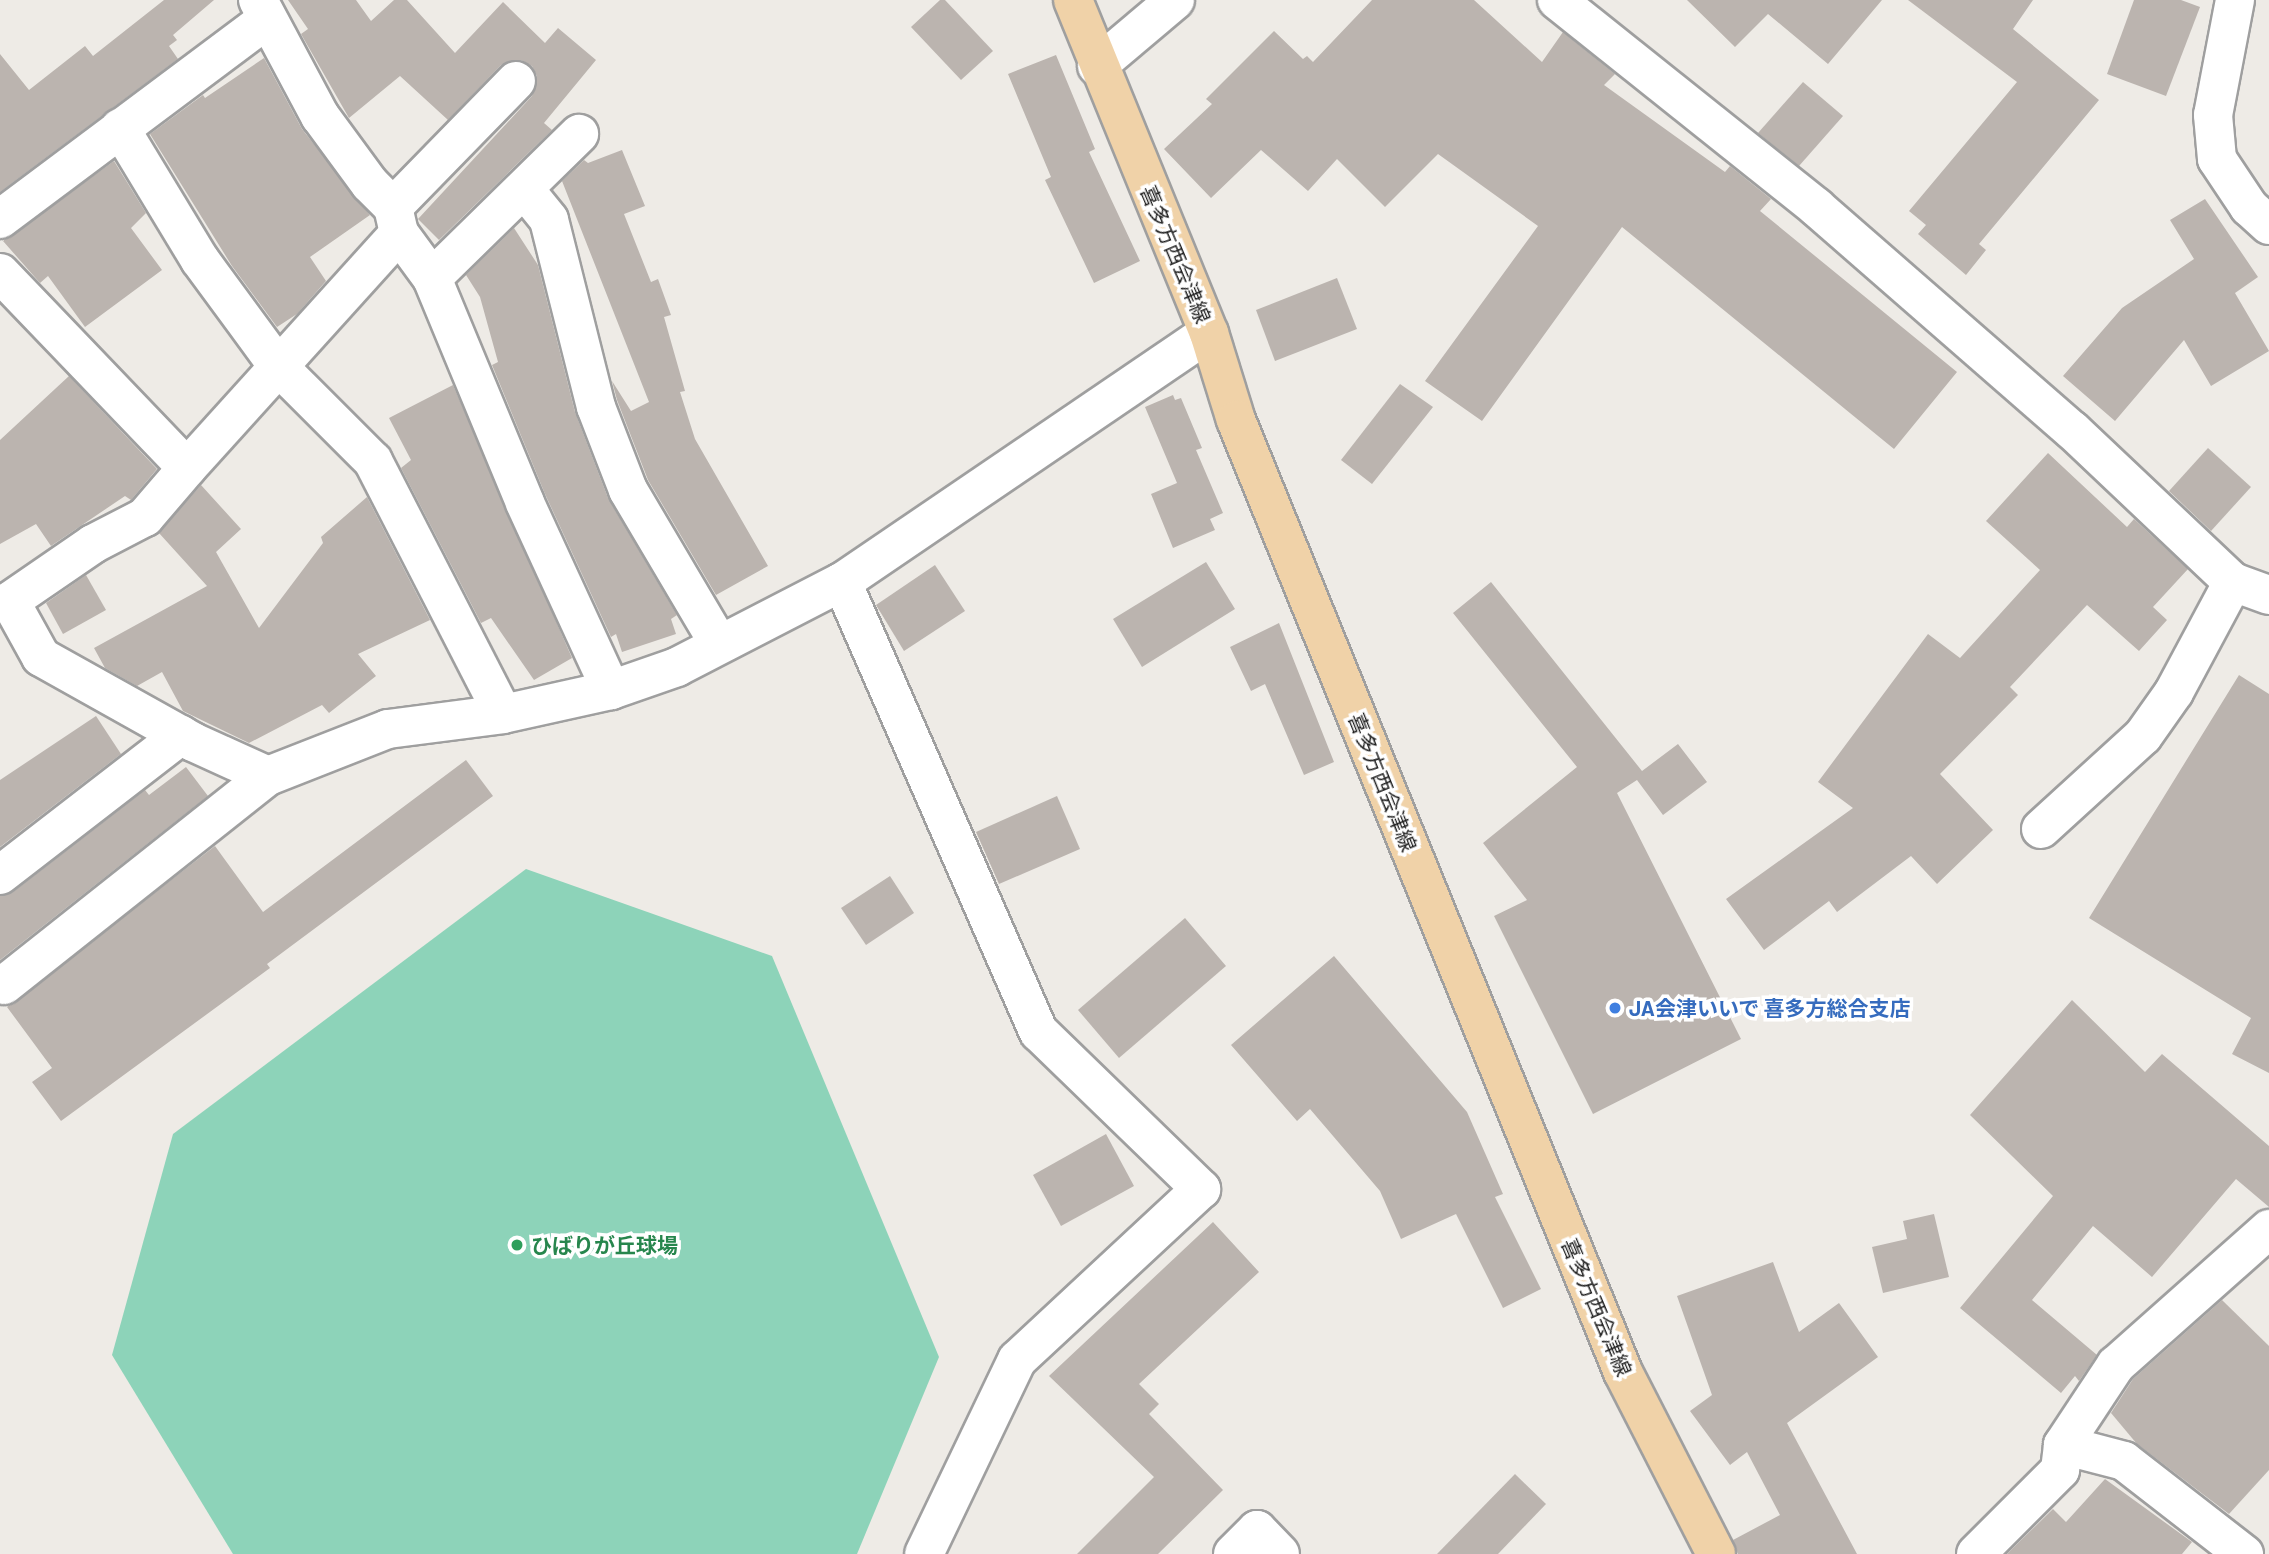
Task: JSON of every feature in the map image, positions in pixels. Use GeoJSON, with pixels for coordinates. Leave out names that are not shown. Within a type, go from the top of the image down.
{"type":"FeatureCollection","features":[{"type":"Feature","properties":{"kind":"main road","name":"喜多方西会津線"},"geometry":{"type":"LineString","coordinates":[[1073,0],[1097,66],[1209,333],[1236,420],[1623,1372],[1716,1554]]}},
{"type":"Feature","properties":{"kind":"street"},"geometry":{"type":"LineString","coordinates":[[1097,66],[1175,0]]}},
{"type":"Feature","properties":{"kind":"street"},"geometry":{"type":"LineString","coordinates":[[1557,0],[1816,207],[2072,430],[2233,582],[2269,595]]}},
{"type":"Feature","properties":{"kind":"street"},"geometry":{"type":"LineString","coordinates":[[2235,0],[2213,115],[2217,159],[2249,207],[2269,225]]}},
{"type":"Feature","properties":{"kind":"street"},"geometry":{"type":"LineString","coordinates":[[0,219],[120,128],[262,10],[320,116],[396,220],[432,278],[525,503],[611,690]]}},
{"type":"Feature","properties":{"kind":"street"},"geometry":{"type":"LineString","coordinates":[[268,776],[181,735],[41,657],[10,601],[93,544],[145,516],[278,366],[396,220],[516,81]]}},
{"type":"Feature","properties":{"kind":"street"},"geometry":{"type":"LineString","coordinates":[[120,128],[200,260],[278,366],[373,461],[503,714]]}},
{"type":"Feature","properties":{"kind":"street"},"geometry":{"type":"LineString","coordinates":[[432,278],[525,190],[579,134]]}},
{"type":"Feature","properties":{"kind":"street"},"geometry":{"type":"LineString","coordinates":[[525,190],[549,220],[596,407],[628,489],[719,645]]}},
{"type":"Feature","properties":{"kind":"street"},"geometry":{"type":"LineString","coordinates":[[0,272],[187,468]]}},
{"type":"Feature","properties":{"kind":"street"},"geometry":{"type":"LineString","coordinates":[[4,985],[268,776],[388,729],[503,714],[611,690],[677,667],[842,582],[1209,333]]}},
{"type":"Feature","properties":{"kind":"street"},"geometry":{"type":"LineString","coordinates":[[842,582],[1039,1032],[1201,1189],[1017,1360],[924,1554]]}},
{"type":"Feature","properties":{"kind":"street"},"geometry":{"type":"LineString","coordinates":[[2040,829],[2143,736],[2174,692],[2233,582]]}},
{"type":"Feature","properties":{"kind":"street"},"geometry":{"type":"LineString","coordinates":[[0,875],[181,735]]}},
{"type":"Feature","properties":{"kind":"street"},"geometry":{"type":"LineString","coordinates":[[1976,1554],[2060,1470],[2063,1444],[2116,1365],[2269,1229]]}},
{"type":"Feature","properties":{"kind":"street"},"geometry":{"type":"LineString","coordinates":[[2063,1444],[2124,1461],[2244,1554]]}},
{"type":"Feature","properties":{"kind":"street"},"geometry":{"type":"LineString","coordinates":[[1233,1554],[1257,1530],[1280,1554]]}},
{"type":"Feature","properties":{"kind":"green space","name":"ひばりが丘球場"},"geometry":{"type":"Polygon","coordinates":[[[526,869],[772,956],[939,1357],[857,1554],[233,1554],[112,1355],[173,1134],[526,869]]]}},
{"type":"Feature","properties":{"kind":"building"},"geometry":{"type":"Polygon","coordinates":[[[164,0],[214,0],[173,35],[177,40],[169,46],[178,59],[0,192],[0,54],[29,90],[85,46],[93,56],[164,0]]]}},
{"type":"Feature","properties":{"kind":"building"},"geometry":{"type":"Polygon","coordinates":[[[288,0],[356,0],[371,21],[394,0],[407,0],[455,53],[503,2],[545,43],[558,28],[596,60],[544,123],[552,130],[439,240],[418,219],[532,96],[537,76],[532,66],[521,60],[501,65],[448,120],[400,76],[349,118],[301,34],[308,29],[288,0]]]}},
{"type":"Feature","properties":{"kind":"building"},"geometry":{"type":"Polygon","coordinates":[[[940,0],[945,0],[993,51],[961,80],[911,27],[940,0]]]}},
{"type":"Feature","properties":{"kind":"building"},"geometry":{"type":"Polygon","coordinates":[[[1372,0],[1474,0],[1542,62],[1563,32],[1615,74],[1604,85],[1725,172],[1730,166],[1771,199],[1760,211],[1957,372],[1894,449],[1622,227],[1482,421],[1425,381],[1538,226],[1438,154],[1385,207],[1337,159],[1308,191],[1261,150],[1211,198],[1164,149],[1212,104],[1206,99],[1274,31],[1303,59],[1307,56],[1313,62],[1372,0]]]}},
{"type":"Feature","properties":{"kind":"building"},"geometry":{"type":"Polygon","coordinates":[[[1687,0],[1882,0],[1828,64],[1768,14],[1735,47],[1687,0]]]}},
{"type":"Feature","properties":{"kind":"building"},"geometry":{"type":"Polygon","coordinates":[[[1908,0],[2033,0],[2013,29],[2099,100],[1979,244],[1986,250],[1966,275],[1918,234],[1926,225],[1909,211],[2017,82],[1908,0]]]}},
{"type":"Feature","properties":{"kind":"building"},"geometry":{"type":"Polygon","coordinates":[[[2134,0],[2181,0],[2200,7],[2166,96],[2107,74],[2134,0]]]}},
{"type":"Feature","properties":{"kind":"building"},"geometry":{"type":"Polygon","coordinates":[[[1056,55],[1095,149],[1089,152],[1140,261],[1094,283],[1045,180],[1051,177],[1008,74],[1056,55]]]}},
{"type":"Feature","properties":{"kind":"building"},"geometry":{"type":"Polygon","coordinates":[[[264,58],[302,129],[370,215],[310,257],[326,281],[297,314],[277,327],[232,266],[150,134],[203,95],[205,98],[264,58]]]}},
{"type":"Feature","properties":{"kind":"building"},"geometry":{"type":"Polygon","coordinates":[[[1803,82],[1843,116],[1799,166],[1758,133],[1803,82]]]}},
{"type":"Feature","properties":{"kind":"building"},"geometry":{"type":"Polygon","coordinates":[[[622,150],[645,206],[624,214],[651,282],[658,279],[671,315],[664,317],[685,391],[680,392],[695,439],[768,566],[716,595],[648,480],[617,400],[612,381],[631,411],[649,402],[562,181],[584,160],[588,163],[622,150]]]}},
{"type":"Feature","properties":{"kind":"building"},"geometry":{"type":"Polygon","coordinates":[[[114,161],[146,213],[131,228],[162,270],[85,327],[48,276],[40,283],[3,241],[114,161]]]}},
{"type":"Feature","properties":{"kind":"building"},"geometry":{"type":"Polygon","coordinates":[[[2205,199],[2258,277],[2235,293],[2269,351],[2211,386],[2184,340],[2115,421],[2063,376],[2122,308],[2194,259],[2170,220],[2205,199]]]}},
{"type":"Feature","properties":{"kind":"building"},"geometry":{"type":"Polygon","coordinates":[[[514,228],[538,265],[575,412],[608,498],[677,615],[671,619],[676,634],[622,652],[616,634],[611,637],[545,494],[492,365],[498,362],[480,297],[466,275],[514,228]]]}},
{"type":"Feature","properties":{"kind":"building"},"geometry":{"type":"Polygon","coordinates":[[[1337,278],[1357,329],[1275,361],[1256,310],[1337,278]]]}},
{"type":"Feature","properties":{"kind":"building"},"geometry":{"type":"Polygon","coordinates":[[[69,376],[157,469],[131,500],[125,496],[51,546],[36,524],[0,544],[0,440],[69,376]]]}},
{"type":"Feature","properties":{"kind":"building"},"geometry":{"type":"Polygon","coordinates":[[[1400,384],[1433,407],[1372,484],[1341,460],[1400,384]]]}},
{"type":"Feature","properties":{"kind":"building"},"geometry":{"type":"Polygon","coordinates":[[[453,385],[572,658],[534,680],[491,618],[481,623],[401,468],[411,460],[389,418],[453,385]]]}},
{"type":"Feature","properties":{"kind":"building"},"geometry":{"type":"Polygon","coordinates":[[[1173,395],[1175,400],[1181,398],[1202,448],[1196,450],[1223,513],[1210,519],[1215,530],[1173,548],[1151,494],[1177,483],[1145,407],[1173,395]]]}},
{"type":"Feature","properties":{"kind":"building"},"geometry":{"type":"Polygon","coordinates":[[[2208,448],[2251,487],[2211,531],[2169,491],[2208,448]]]}},
{"type":"Feature","properties":{"kind":"building"},"geometry":{"type":"Polygon","coordinates":[[[2048,453],[2127,527],[2134,519],[2188,569],[2153,607],[2167,620],[2139,651],[2087,605],[2010,687],[2018,695],[1940,774],[1993,830],[1937,884],[1911,856],[1837,912],[1829,901],[1764,950],[1726,899],[1853,808],[1818,782],[1928,634],[1960,658],[2040,570],[1986,521],[2048,453]]]}},
{"type":"Feature","properties":{"kind":"building"},"geometry":{"type":"Polygon","coordinates":[[[201,485],[241,529],[216,552],[259,628],[323,543],[321,537],[367,497],[430,620],[358,654],[376,676],[329,713],[322,705],[249,743],[183,711],[162,672],[137,686],[105,668],[94,648],[207,586],[159,533],[201,485]]]}},
{"type":"Feature","properties":{"kind":"building"},"geometry":{"type":"Polygon","coordinates":[[[1206,562],[1235,609],[1142,667],[1113,619],[1206,562]]]}},
{"type":"Feature","properties":{"kind":"building"},"geometry":{"type":"Polygon","coordinates":[[[935,565],[965,611],[904,651],[876,605],[935,565]]]}},
{"type":"Feature","properties":{"kind":"building"},"geometry":{"type":"Polygon","coordinates":[[[86,575],[106,610],[63,634],[46,603],[86,575]]]}},
{"type":"Feature","properties":{"kind":"building"},"geometry":{"type":"Polygon","coordinates":[[[1491,582],[1642,771],[1678,744],[1707,782],[1663,815],[1637,780],[1617,793],[1741,1039],[1593,1114],[1494,916],[1527,900],[1483,843],[1577,767],[1453,613],[1491,582]]]}},
{"type":"Feature","properties":{"kind":"building"},"geometry":{"type":"Polygon","coordinates":[[[1279,623],[1334,762],[1304,775],[1265,684],[1251,691],[1230,647],[1279,623]]]}},
{"type":"Feature","properties":{"kind":"building"},"geometry":{"type":"Polygon","coordinates":[[[2239,675],[2269,694],[2269,1073],[2232,1054],[2251,1018],[2089,918],[2239,675]]]}},
{"type":"Feature","properties":{"kind":"building"},"geometry":{"type":"Polygon","coordinates":[[[96,716],[121,754],[0,847],[0,780],[96,716]]]}},
{"type":"Feature","properties":{"kind":"building"},"geometry":{"type":"Polygon","coordinates":[[[466,760],[493,796],[267,964],[270,968],[61,1121],[32,1082],[52,1068],[7,1007],[215,846],[263,912],[466,760]]]}},
{"type":"Feature","properties":{"kind":"building"},"geometry":{"type":"Polygon","coordinates":[[[186,767],[208,796],[0,960],[0,896],[13,892],[145,790],[149,795],[186,767]]]}},
{"type":"Feature","properties":{"kind":"building"},"geometry":{"type":"Polygon","coordinates":[[[1057,796],[1080,849],[999,884],[976,832],[1057,796]]]}},
{"type":"Feature","properties":{"kind":"building"},"geometry":{"type":"Polygon","coordinates":[[[890,876],[914,913],[866,945],[841,908],[890,876]]]}},
{"type":"Feature","properties":{"kind":"building"},"geometry":{"type":"Polygon","coordinates":[[[1185,918],[1226,966],[1119,1058],[1078,1010],[1185,918]]]}},
{"type":"Feature","properties":{"kind":"building"},"geometry":{"type":"Polygon","coordinates":[[[1334,956],[1467,1112],[1503,1194],[1495,1197],[1541,1289],[1503,1308],[1456,1214],[1401,1239],[1380,1191],[1310,1109],[1297,1121],[1231,1045],[1334,956]]]}},
{"type":"Feature","properties":{"kind":"building"},"geometry":{"type":"Polygon","coordinates":[[[2072,1000],[2145,1072],[2162,1054],[2269,1146],[2269,1207],[2236,1179],[2152,1277],[2093,1226],[2032,1300],[2097,1355],[2079,1381],[2075,1376],[2061,1393],[1960,1308],[2053,1196],[1970,1115],[2072,1000]]]}},
{"type":"Feature","properties":{"kind":"building"},"geometry":{"type":"Polygon","coordinates":[[[1106,1134],[1134,1186],[1061,1226],[1033,1175],[1106,1134]]]}},
{"type":"Feature","properties":{"kind":"building"},"geometry":{"type":"Polygon","coordinates":[[[1934,1214],[1949,1277],[1883,1293],[1872,1247],[1907,1239],[1903,1221],[1934,1214]]]}},
{"type":"Feature","properties":{"kind":"building"},"geometry":{"type":"Polygon","coordinates":[[[1213,1222],[1259,1272],[1139,1384],[1159,1404],[1149,1414],[1223,1490],[1158,1554],[1077,1554],[1154,1477],[1049,1376],[1213,1222]]]}},
{"type":"Feature","properties":{"kind":"building"},"geometry":{"type":"Polygon","coordinates":[[[1773,1262],[1799,1332],[1839,1303],[1878,1357],[1787,1423],[1857,1554],[1738,1554],[1733,1540],[1780,1515],[1747,1452],[1730,1465],[1690,1411],[1712,1395],[1677,1296],[1773,1262]]]}},
{"type":"Feature","properties":{"kind":"building"},"geometry":{"type":"Polygon","coordinates":[[[2222,1300],[2269,1346],[2269,1470],[2229,1514],[2137,1444],[2111,1413],[2133,1379],[2222,1300]]]}},
{"type":"Feature","properties":{"kind":"building"},"geometry":{"type":"Polygon","coordinates":[[[1515,1474],[1546,1504],[1498,1554],[1437,1554],[1515,1474]]]}},
{"type":"Feature","properties":{"kind":"building"},"geometry":{"type":"Polygon","coordinates":[[[2105,1479],[2192,1542],[2182,1554],[2007,1554],[2053,1509],[2066,1522],[2105,1479]]]}},
{"type":"Feature","properties":{"kind":"place","name":"JA会津いいで 喜多方総合支店"},"geometry":{"type":"Point","coordinates":[1615,1008]}},
{"type":"Feature","properties":{"kind":"place","name":"ひばりが丘球場"},"geometry":{"type":"Point","coordinates":[517,1245]}}]}
